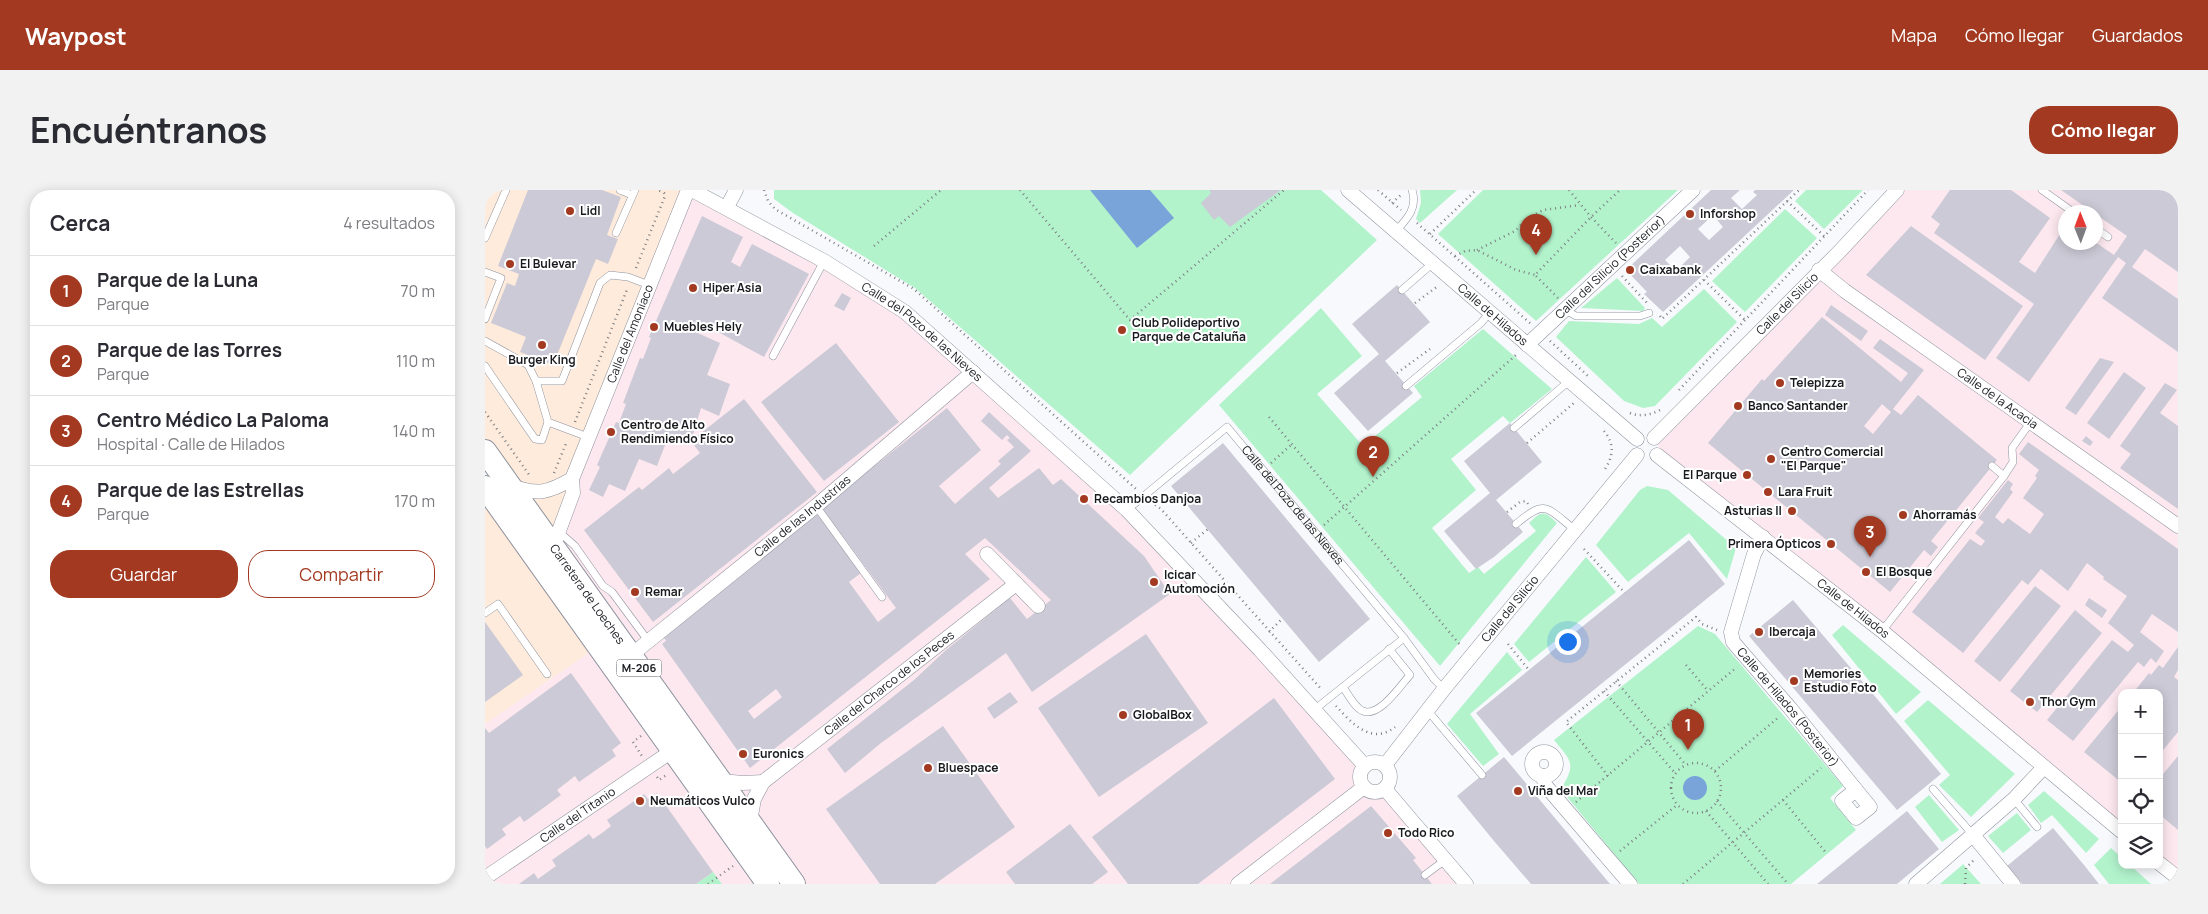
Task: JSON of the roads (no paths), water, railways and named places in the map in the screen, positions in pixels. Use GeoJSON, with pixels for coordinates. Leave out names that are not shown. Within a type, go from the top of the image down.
{"type":"FeatureCollection","features":[{"type":"Feature","properties":{"kind":"main road","name":"Carretera de Loeches"},"geometry":{"type":"LineString","coordinates":[[485,450],[510,485],[556,539],[631,656],[795,884]]}},
{"type":"Feature","properties":{"kind":"main road","name":"Carretera de Loeches"},"geometry":{"type":"LineString","coordinates":[[485,486],[768,884]]}},
{"type":"Feature","properties":{"kind":"street","name":"Calle del Pozo de las Nieves"},"geometry":{"type":"LineString","coordinates":[[690,190],[727,207],[824,261],[905,312],[1127,510],[1365,766]]}},
{"type":"Feature","properties":{"kind":"street","name":"Calle del Amoniaco"},"geometry":{"type":"LineString","coordinates":[[556,539],[573,493],[572,479],[588,437],[649,285],[690,190]]}},
{"type":"Feature","properties":{"kind":"street"},"geometry":{"type":"LineString","coordinates":[[727,207],[736,190]]}},
{"type":"Feature","properties":{"kind":"street","name":"Calle de Hilados"},"geometry":{"type":"LineString","coordinates":[[1348,190],[1396,231],[1428,268],[1489,312],[1522,349],[1579,399],[1637,440]]}},
{"type":"Feature","properties":{"kind":"street","name":"Calle del Silicio (Posterior)"},"geometry":{"type":"LineString","coordinates":[[1522,349],[1693,190]]}},
{"type":"Feature","properties":{"kind":"street","name":"Calle del Silicio"},"geometry":{"type":"LineString","coordinates":[[1654,438],[1897,190]]}},
{"type":"Feature","properties":{"kind":"street","name":"Calle de la Acacia"},"geometry":{"type":"LineString","coordinates":[[1819,270],[2178,526]]}},
{"type":"Feature","properties":{"kind":"street","name":"Calle de las Industrias"},"geometry":{"type":"LineString","coordinates":[[631,656],[816,506],[973,372]]}},
{"type":"Feature","properties":{"kind":"street"},"geometry":{"type":"LineString","coordinates":[[1643,436],[1654,438],[1659,443],[1657,455],[1651,459],[1643,459],[1637,455],[1635,444],[1637,440],[1643,436]]}},
{"type":"Feature","properties":{"kind":"street","name":"Calle del Silicio"},"geometry":{"type":"LineString","coordinates":[[1385,765],[1444,689],[1637,455]]}},
{"type":"Feature","properties":{"kind":"street","name":"Calle de Hilados"},"geometry":{"type":"LineString","coordinates":[[1657,455],[1882,631],[2118,829]]}},
{"type":"Feature","properties":{"kind":"street"},"geometry":{"type":"LineString","coordinates":[[510,485],[528,492],[542,492],[554,489],[572,479]]}},
{"type":"Feature","properties":{"kind":"street","name":"Calle de Hilados (Posterior)"},"geometry":{"type":"LineString","coordinates":[[1763,537],[1754,554],[1731,632],[1733,642],[1790,708],[1856,790]]}},
{"type":"Feature","properties":{"kind":"street"},"geometry":{"type":"LineString","coordinates":[[987,554],[1038,606]]}},
{"type":"Feature","properties":{"kind":"street","name":"Calle del Charco de los Peces"},"geometry":{"type":"LineString","coordinates":[[750,821],[754,799],[763,782],[1016,584]]}},
{"type":"Feature","properties":{"kind":"street","name":"Calle del Titanio"},"geometry":{"type":"LineString","coordinates":[[485,878],[672,751]]}},
{"type":"Feature","properties":{"kind":"street"},"geometry":{"type":"LineString","coordinates":[[1372,762],[1379,762],[1385,765],[1390,773],[1389,782],[1385,789],[1378,792],[1370,791],[1364,787],[1361,782],[1361,773],[1365,766],[1372,762]]}},
{"type":"Feature","properties":{"kind":"street"},"geometry":{"type":"LineString","coordinates":[[1916,884],[2014,799],[2044,766]]}},
{"type":"Feature","properties":{"kind":"street"},"geometry":{"type":"LineString","coordinates":[[1543,776],[1545,785],[1630,884]]}},
{"type":"Feature","properties":{"kind":"street"},"geometry":{"type":"LineString","coordinates":[[721,781],[743,784],[763,782]]}},
{"type":"Feature","properties":{"kind":"street"},"geometry":{"type":"LineString","coordinates":[[1238,884],[1364,787]]}},
{"type":"Feature","properties":{"kind":"street"},"geometry":{"type":"LineString","coordinates":[[1385,789],[1466,884]]}},
{"type":"Feature","properties":{"kind":"street"},"geometry":{"type":"LineString","coordinates":[[1973,835],[2013,884]]}},
{"type":"Feature","properties":{"kind":"street"},"geometry":{"type":"LineString","coordinates":[[2163,866],[2178,878]]}},
{"type":"Feature","properties":{"kind":"lane"},"geometry":{"type":"LineString","coordinates":[[485,238],[506,190]]}},
{"type":"Feature","properties":{"kind":"lane"},"geometry":{"type":"LineString","coordinates":[[616,233],[633,193],[620,190]]}},
{"type":"Feature","properties":{"kind":"lane"},"geometry":{"type":"LineString","coordinates":[[1396,231],[1409,217],[1413,207],[1414,196],[1412,190]]}},
{"type":"Feature","properties":{"kind":"lane"},"geometry":{"type":"LineString","coordinates":[[2042,190],[2063,205]]}},
{"type":"Feature","properties":{"kind":"lane"},"geometry":{"type":"LineString","coordinates":[[2103,234],[2108,237]]}},
{"type":"Feature","properties":{"kind":"lane"},"geometry":{"type":"LineString","coordinates":[[773,356],[824,261]]}},
{"type":"Feature","properties":{"kind":"lane"},"geometry":{"type":"LineString","coordinates":[[1402,290],[1428,268]]}},
{"type":"Feature","properties":{"kind":"lane"},"geometry":{"type":"LineString","coordinates":[[485,272],[501,278],[485,320]]}},
{"type":"Feature","properties":{"kind":"lane"},"geometry":{"type":"LineString","coordinates":[[536,381],[562,381],[600,284],[610,276],[632,278],[649,285]]}},
{"type":"Feature","properties":{"kind":"lane"},"geometry":{"type":"LineString","coordinates":[[1566,309],[1576,316],[1640,316],[1652,311]]}},
{"type":"Feature","properties":{"kind":"lane"},"geometry":{"type":"LineString","coordinates":[[1406,386],[1481,323],[1489,312]]}},
{"type":"Feature","properties":{"kind":"lane"},"geometry":{"type":"LineString","coordinates":[[485,341],[528,365],[536,381],[548,422],[542,440],[535,439],[485,366]]}},
{"type":"Feature","properties":{"kind":"lane"},"geometry":{"type":"LineString","coordinates":[[1514,428],[1564,386]]}},
{"type":"Feature","properties":{"kind":"lane"},"geometry":{"type":"LineString","coordinates":[[548,422],[588,437]]}},
{"type":"Feature","properties":{"kind":"lane"},"geometry":{"type":"LineString","coordinates":[[1882,631],[2004,476],[2013,462],[2012,448],[2030,422]]}},
{"type":"Feature","properties":{"kind":"lane","name":"Calle del Pozo de las Nieves"},"geometry":{"type":"LineString","coordinates":[[1127,510],[1227,427],[1404,638],[1434,679],[1444,689]]}},
{"type":"Feature","properties":{"kind":"lane"},"geometry":{"type":"LineString","coordinates":[[1992,466],[2004,476]]}},
{"type":"Feature","properties":{"kind":"lane"},"geometry":{"type":"LineString","coordinates":[[816,506],[882,597]]}},
{"type":"Feature","properties":{"kind":"lane"},"geometry":{"type":"LineString","coordinates":[[1516,524],[1539,507],[1549,509],[1575,530]]}},
{"type":"Feature","properties":{"kind":"lane"},"geometry":{"type":"LineString","coordinates":[[556,539],[575,546],[603,586],[612,592],[649,642]]}},
{"type":"Feature","properties":{"kind":"lane"},"geometry":{"type":"LineString","coordinates":[[485,613],[498,604],[547,674]]}},
{"type":"Feature","properties":{"kind":"lane"},"geometry":{"type":"LineString","coordinates":[[1314,710],[1404,638]]}},
{"type":"Feature","properties":{"kind":"lane"},"geometry":{"type":"LineString","coordinates":[[1343,687],[1361,710],[1370,713],[1380,709],[1410,675],[1389,649]]}},
{"type":"Feature","properties":{"kind":"lane"},"geometry":{"type":"LineString","coordinates":[[1428,711],[1482,775]]}},
{"type":"Feature","properties":{"kind":"lane"},"geometry":{"type":"LineString","coordinates":[[1933,789],[1973,835]]}},
{"type":"Feature","properties":{"kind":"lane"},"geometry":{"type":"LineString","coordinates":[[2014,799],[2037,827]]}},
{"type":"Feature","properties":{"kind":"lane"},"geometry":{"type":"LineString","coordinates":[[1425,875],[1445,860]]}},
{"type":"Feature","properties":{"kind":"water"},"geometry":{"type":"Polygon","coordinates":[[[1090,190],[1150,190],[1174,218],[1137,248],[1090,190]]]}},
{"type":"Feature","properties":{"kind":"water"},"geometry":{"type":"Polygon","coordinates":[[[1695,776],[1704,779],[1707,788],[1704,797],[1695,800],[1686,797],[1683,788],[1686,779],[1695,776]]]}},
{"type":"Feature","properties":{"kind":"place","name":"Lidl"},"geometry":{"type":"Point","coordinates":[570,211]}},
{"type":"Feature","properties":{"kind":"place","name":"Inforshop"},"geometry":{"type":"Point","coordinates":[1690,214]}},
{"type":"Feature","properties":{"kind":"place","name":"Parque de las Estrellas"},"geometry":{"type":"Point","coordinates":[1536,255]}},
{"type":"Feature","properties":{"kind":"place","name":"El Bulevar"},"geometry":{"type":"Point","coordinates":[510,264]}},
{"type":"Feature","properties":{"kind":"place","name":"Caixabank"},"geometry":{"type":"Point","coordinates":[1630,270]}},
{"type":"Feature","properties":{"kind":"place","name":"Hiper Asia"},"geometry":{"type":"Point","coordinates":[693,288]}},
{"type":"Feature","properties":{"kind":"place","name":"Muebles Hely"},"geometry":{"type":"Point","coordinates":[654,327]}},
{"type":"Feature","properties":{"kind":"place","name":"Club Polideportivo Parque de Cataluña"},"geometry":{"type":"Point","coordinates":[1122,330]}},
{"type":"Feature","properties":{"kind":"place","name":"Burger King"},"geometry":{"type":"Point","coordinates":[542,345]}},
{"type":"Feature","properties":{"kind":"place","name":"Telepizza"},"geometry":{"type":"Point","coordinates":[1780,383]}},
{"type":"Feature","properties":{"kind":"place","name":"Banco Santander"},"geometry":{"type":"Point","coordinates":[1738,406]}},
{"type":"Feature","properties":{"kind":"place","name":"Centro de Alto Rendimiendo Físico"},"geometry":{"type":"Point","coordinates":[611,432]}},
{"type":"Feature","properties":{"kind":"place","name":"Centro Comercial \"El Parque\""},"geometry":{"type":"Point","coordinates":[1771,459]}},
{"type":"Feature","properties":{"kind":"place","name":"El Parque"},"geometry":{"type":"Point","coordinates":[1747,475]}},
{"type":"Feature","properties":{"kind":"place","name":"Parque de las Torres"},"geometry":{"type":"Point","coordinates":[1373,477]}},
{"type":"Feature","properties":{"kind":"place","name":"Lara Fruit"},"geometry":{"type":"Point","coordinates":[1768,492]}},
{"type":"Feature","properties":{"kind":"place","name":"Recambios Danjoa"},"geometry":{"type":"Point","coordinates":[1084,499]}},
{"type":"Feature","properties":{"kind":"place","name":"Asturias II"},"geometry":{"type":"Point","coordinates":[1792,511]}},
{"type":"Feature","properties":{"kind":"place","name":"Ahorramás"},"geometry":{"type":"Point","coordinates":[1903,515]}},
{"type":"Feature","properties":{"kind":"place","name":"Primera Ópticos"},"geometry":{"type":"Point","coordinates":[1831,544]}},
{"type":"Feature","properties":{"kind":"place","name":"Centro Médico La Paloma"},"geometry":{"type":"Point","coordinates":[1870,557]}},
{"type":"Feature","properties":{"kind":"place","name":"El Bosque"},"geometry":{"type":"Point","coordinates":[1866,572]}},
{"type":"Feature","properties":{"kind":"place","name":"Icicar Automoción"},"geometry":{"type":"Point","coordinates":[1154,582]}},
{"type":"Feature","properties":{"kind":"place","name":"Remar"},"geometry":{"type":"Point","coordinates":[635,592]}},
{"type":"Feature","properties":{"kind":"place","name":"Ibercaja"},"geometry":{"type":"Point","coordinates":[1759,632]}},
{"type":"Feature","properties":{"kind":"place","name":"Memories Estudio Foto"},"geometry":{"type":"Point","coordinates":[1794,681]}},
{"type":"Feature","properties":{"kind":"place","name":"Thor Gym"},"geometry":{"type":"Point","coordinates":[2030,702]}},
{"type":"Feature","properties":{"kind":"place","name":"GlobalBox"},"geometry":{"type":"Point","coordinates":[1123,715]}},
{"type":"Feature","properties":{"kind":"place","name":"Parque de la Luna"},"geometry":{"type":"Point","coordinates":[1688,750]}},
{"type":"Feature","properties":{"kind":"place","name":"Euronics"},"geometry":{"type":"Point","coordinates":[743,754]}},
{"type":"Feature","properties":{"kind":"place","name":"Bluespace"},"geometry":{"type":"Point","coordinates":[928,768]}},
{"type":"Feature","properties":{"kind":"place","name":"Viña del Mar"},"geometry":{"type":"Point","coordinates":[1518,791]}},
{"type":"Feature","properties":{"kind":"place","name":"Neumáticos Vulco"},"geometry":{"type":"Point","coordinates":[640,801]}},
{"type":"Feature","properties":{"kind":"place","name":"Todo Rico"},"geometry":{"type":"Point","coordinates":[1388,833]}}]}
